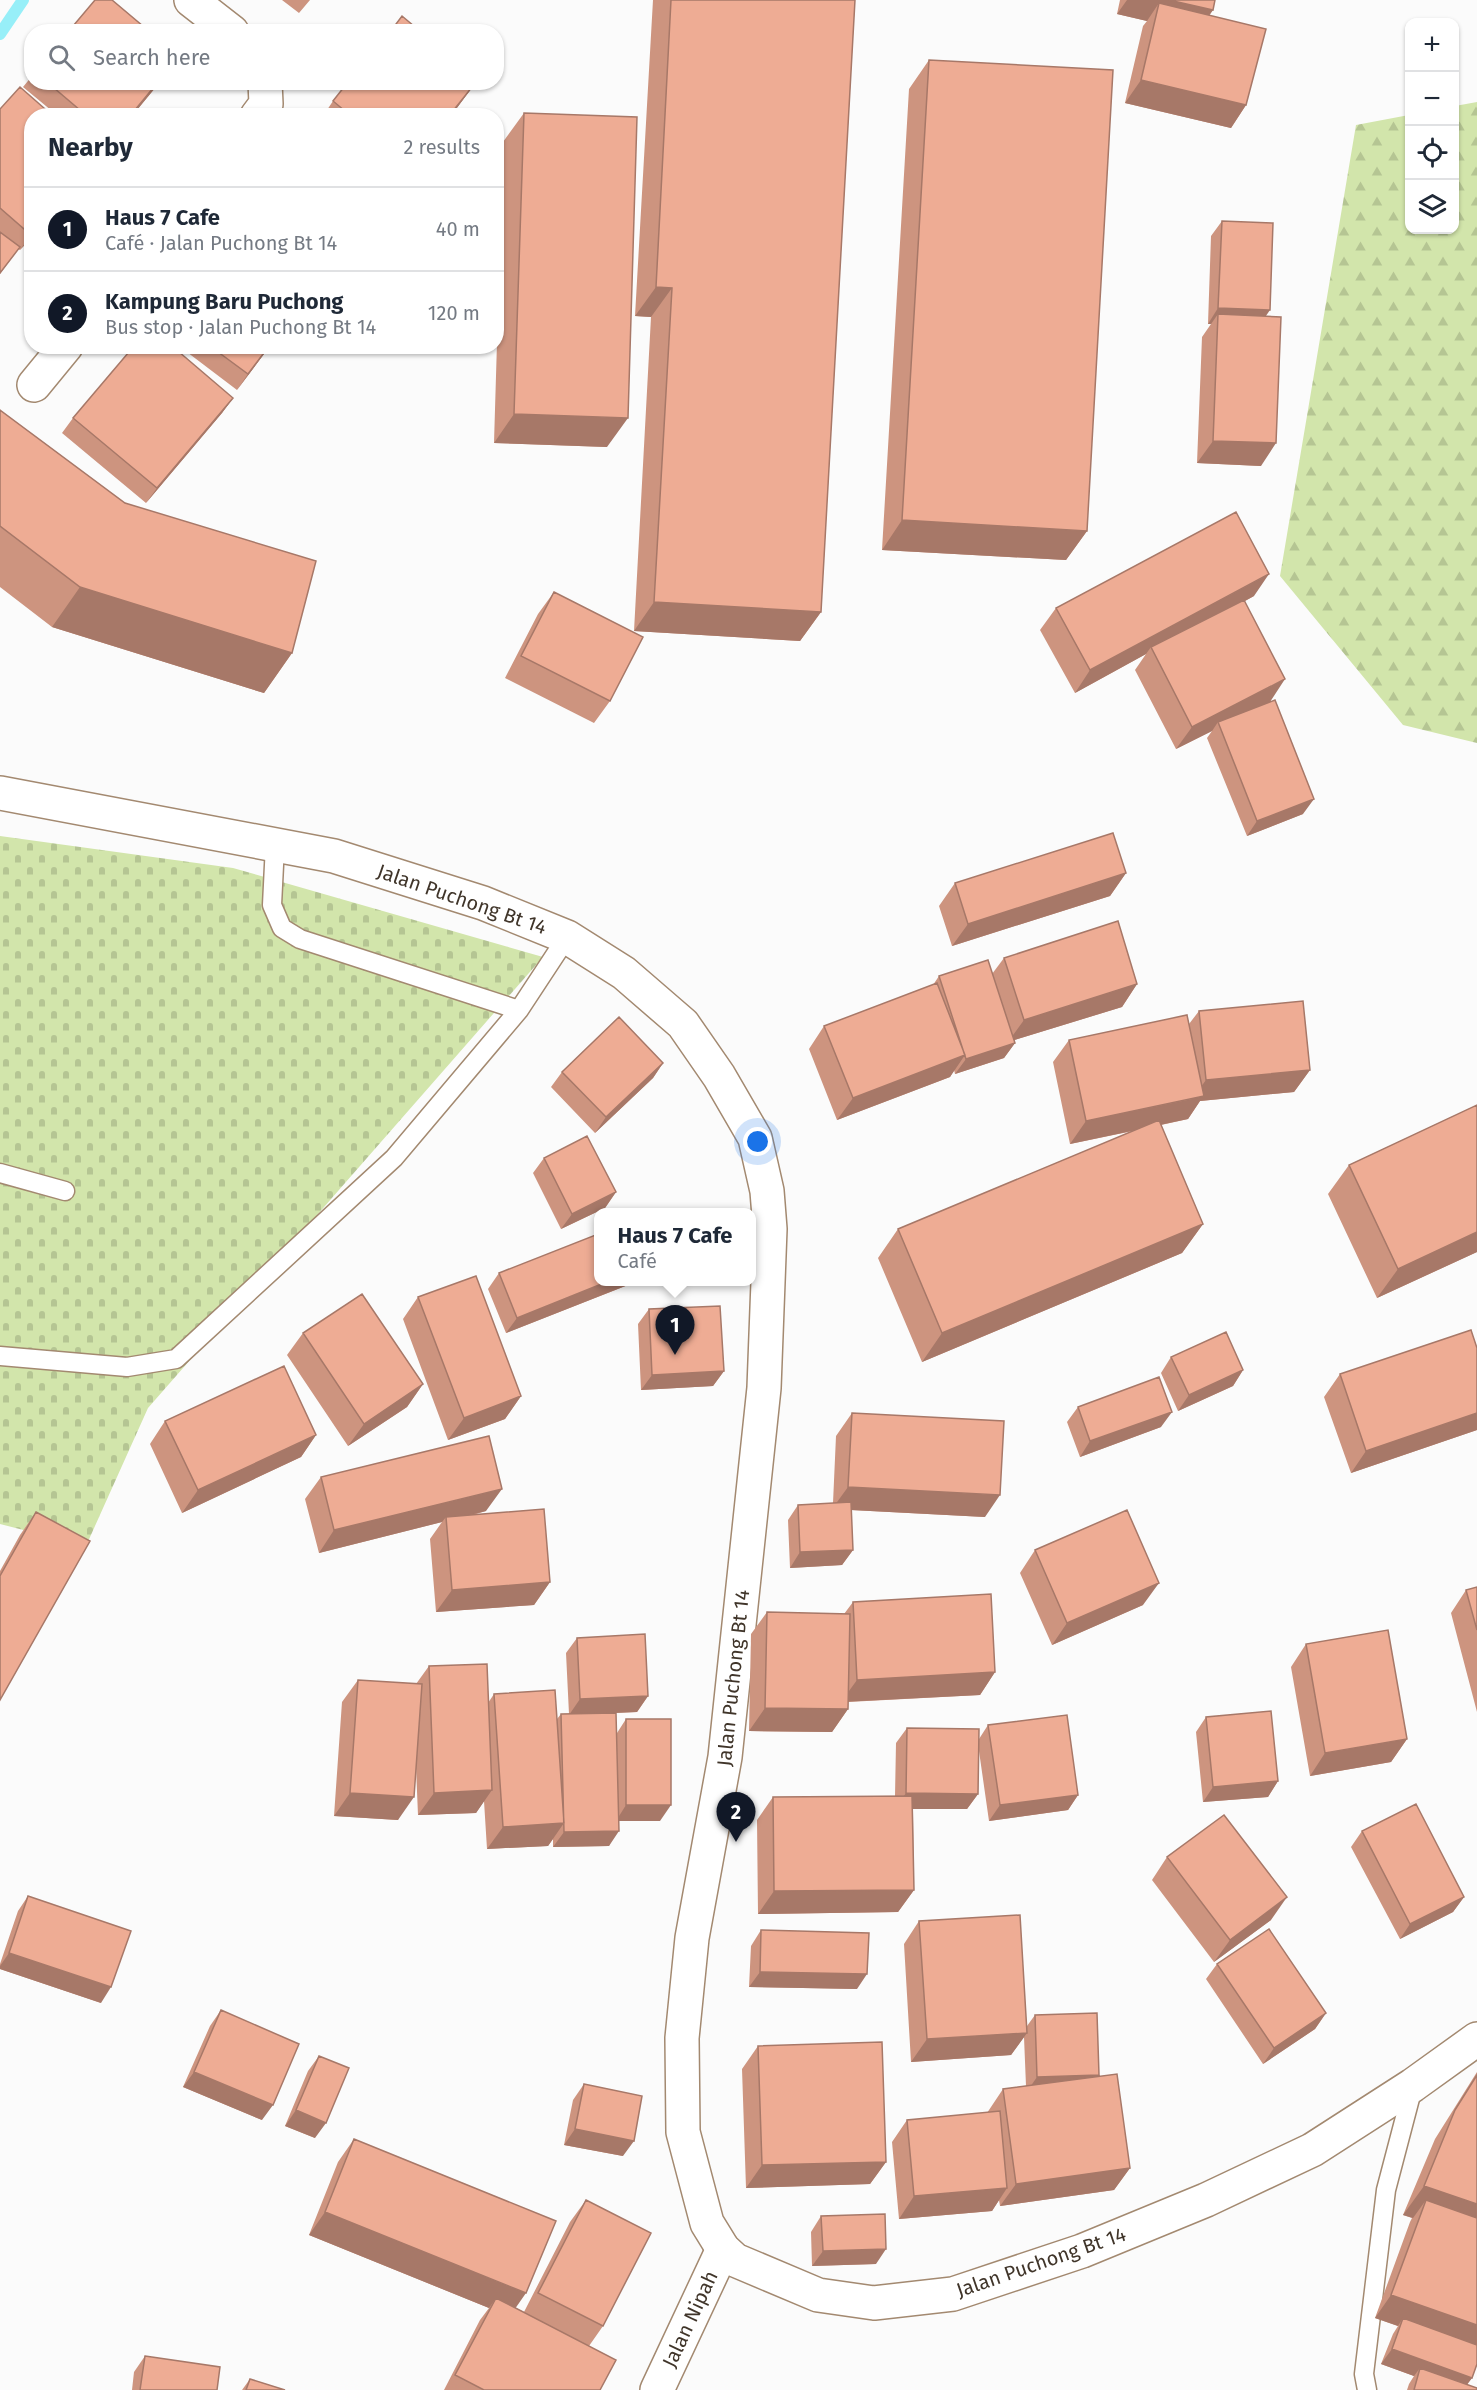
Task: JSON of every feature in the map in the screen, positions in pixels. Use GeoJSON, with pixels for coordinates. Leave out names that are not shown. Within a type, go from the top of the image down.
{"type":"FeatureCollection","features":[{"type":"Feature","properties":{"kind":"street"},"geometry":{"type":"LineString","coordinates":[[191,0],[222,24]]}},
{"type":"Feature","properties":{"kind":"street"},"geometry":{"type":"LineString","coordinates":[[263,108],[266,104],[265,90]]}},
{"type":"Feature","properties":{"kind":"street"},"geometry":{"type":"LineString","coordinates":[[34,385],[59,354]]}},
{"type":"Feature","properties":{"kind":"street","name":"Jalan Puchong Bt 14"},"geometry":{"type":"LineString","coordinates":[[0,793],[334,856],[472,899],[567,937],[624,973],[683,1024],[719,1076],[754,1138],[767,1191],[770,1229],[764,1388],[725,1757],[692,1938],[682,2038],[682,2132],[707,2223],[723,2249],[735,2260],[818,2295],[874,2303],[953,2294],[1082,2251],[1206,2200],[1312,2150],[1413,2085],[1477,2039]]}},
{"type":"Feature","properties":{"kind":"street","name":"Jalan Nipah"},"geometry":{"type":"LineString","coordinates":[[657,2390],[723,2249]]}},
{"type":"Feature","properties":{"kind":"lane"},"geometry":{"type":"LineString","coordinates":[[275,845],[272,905],[282,928],[300,939],[519,1010]]}},
{"type":"Feature","properties":{"kind":"lane"},"geometry":{"type":"LineString","coordinates":[[0,1356],[127,1367],[176,1359],[394,1158],[519,1010],[567,937]]}},
{"type":"Feature","properties":{"kind":"lane"},"geometry":{"type":"LineString","coordinates":[[0,1173],[66,1191]]}},
{"type":"Feature","properties":{"kind":"lane"},"geometry":{"type":"LineString","coordinates":[[1366,2390],[1364,2374],[1386,2190],[1413,2085]]}},
{"type":"Feature","properties":{"kind":"green space"},"geometry":{"type":"Polygon","coordinates":[[[1477,102],[1477,743],[1403,725],[1280,576],[1356,125],[1405,116],[1405,234],[1459,234],[1459,105],[1477,102]]]}},
{"type":"Feature","properties":{"kind":"green space"},"geometry":{"type":"Polygon","coordinates":[[[0,836],[233,868],[543,957],[148,1408],[86,1546],[0,1524],[0,836]]]}},
{"type":"Feature","properties":{"kind":"building"},"geometry":{"type":"Polygon","coordinates":[[[95,0],[112,0],[140,24],[75,24],[95,0]]]}},
{"type":"Feature","properties":{"kind":"building"},"geometry":{"type":"Polygon","coordinates":[[[671,0],[855,0],[821,612],[654,602],[672,288],[656,287],[671,0]]]}},
{"type":"Feature","properties":{"kind":"building"},"geometry":{"type":"Polygon","coordinates":[[[1169,0],[1215,0],[1213,10],[1169,0]]]}},
{"type":"Feature","properties":{"kind":"building"},"geometry":{"type":"Polygon","coordinates":[[[1159,3],[1266,29],[1246,105],[1141,80],[1159,3]]]}},
{"type":"Feature","properties":{"kind":"building"},"geometry":{"type":"Polygon","coordinates":[[[402,16],[412,24],[396,24],[402,16]]]}},
{"type":"Feature","properties":{"kind":"building"},"geometry":{"type":"Polygon","coordinates":[[[929,60],[1113,70],[1087,531],[902,520],[929,60]]]}},
{"type":"Feature","properties":{"kind":"building"},"geometry":{"type":"Polygon","coordinates":[[[20,87],[44,108],[24,108],[24,229],[0,208],[0,109],[20,87]]]}},
{"type":"Feature","properties":{"kind":"building"},"geometry":{"type":"Polygon","coordinates":[[[56,90],[151,90],[137,108],[78,108],[56,90]]]}},
{"type":"Feature","properties":{"kind":"building"},"geometry":{"type":"Polygon","coordinates":[[[342,90],[470,90],[455,108],[341,108],[333,101],[342,90]]]}},
{"type":"Feature","properties":{"kind":"building"},"geometry":{"type":"Polygon","coordinates":[[[524,113],[637,117],[628,418],[514,414],[524,113]]]}},
{"type":"Feature","properties":{"kind":"building"},"geometry":{"type":"Polygon","coordinates":[[[1222,221],[1273,223],[1270,310],[1218,308],[1222,221]]]}},
{"type":"Feature","properties":{"kind":"building"},"geometry":{"type":"Polygon","coordinates":[[[0,232],[20,247],[0,273],[0,232]]]}},
{"type":"Feature","properties":{"kind":"building"},"geometry":{"type":"Polygon","coordinates":[[[1218,314],[1281,317],[1276,443],[1213,441],[1218,314]]]}},
{"type":"Feature","properties":{"kind":"building"},"geometry":{"type":"Polygon","coordinates":[[[127,354],[181,354],[233,398],[157,488],[73,418],[127,354]]]}},
{"type":"Feature","properties":{"kind":"building"},"geometry":{"type":"Polygon","coordinates":[[[221,354],[263,354],[248,374],[221,354]]]}},
{"type":"Feature","properties":{"kind":"building"},"geometry":{"type":"Polygon","coordinates":[[[0,410],[125,503],[316,561],[292,653],[80,587],[0,526],[0,410]]]}},
{"type":"Feature","properties":{"kind":"building"},"geometry":{"type":"Polygon","coordinates":[[[1236,512],[1269,574],[1090,670],[1056,608],[1236,512]]]}},
{"type":"Feature","properties":{"kind":"building"},"geometry":{"type":"Polygon","coordinates":[[[554,592],[643,637],[610,701],[521,656],[554,592]]]}},
{"type":"Feature","properties":{"kind":"building"},"geometry":{"type":"Polygon","coordinates":[[[1244,600],[1285,679],[1192,727],[1151,647],[1244,600]]]}},
{"type":"Feature","properties":{"kind":"building"},"geometry":{"type":"Polygon","coordinates":[[[1275,700],[1314,799],[1257,821],[1218,722],[1275,700]]]}},
{"type":"Feature","properties":{"kind":"building"},"geometry":{"type":"Polygon","coordinates":[[[1113,833],[1126,873],[968,924],[955,883],[1113,833]]]}},
{"type":"Feature","properties":{"kind":"building"},"geometry":{"type":"Polygon","coordinates":[[[1118,921],[1137,984],[1024,1020],[1004,958],[1118,921]]]}},
{"type":"Feature","properties":{"kind":"building"},"geometry":{"type":"Polygon","coordinates":[[[988,960],[1015,1043],[966,1059],[939,976],[988,960]]]}},
{"type":"Feature","properties":{"kind":"building"},"geometry":{"type":"Polygon","coordinates":[[[937,983],[965,1055],[853,1098],[824,1026],[937,983]]]}},
{"type":"Feature","properties":{"kind":"building"},"geometry":{"type":"Polygon","coordinates":[[[1303,1001],[1310,1070],[1206,1080],[1199,1011],[1303,1001]]]}},
{"type":"Feature","properties":{"kind":"building"},"geometry":{"type":"Polygon","coordinates":[[[1187,1015],[1204,1096],[1086,1121],[1069,1040],[1187,1015]]]}},
{"type":"Feature","properties":{"kind":"building"},"geometry":{"type":"Polygon","coordinates":[[[619,1017],[663,1063],[606,1117],[562,1072],[619,1017]]]}},
{"type":"Feature","properties":{"kind":"building"},"geometry":{"type":"Polygon","coordinates":[[[1477,1105],[1477,1232],[1398,1269],[1349,1165],[1477,1105]]]}},
{"type":"Feature","properties":{"kind":"building"},"geometry":{"type":"Polygon","coordinates":[[[1159,1120],[1203,1224],[942,1333],[898,1229],[1159,1120]]]}},
{"type":"Feature","properties":{"kind":"building"},"geometry":{"type":"Polygon","coordinates":[[[587,1136],[616,1192],[572,1214],[544,1158],[587,1136]]]}},
{"type":"Feature","properties":{"kind":"building"},"geometry":{"type":"Polygon","coordinates":[[[594,1236],[594,1286],[597,1286],[517,1318],[499,1273],[594,1236]]]}},
{"type":"Feature","properties":{"kind":"building"},"geometry":{"type":"Polygon","coordinates":[[[476,1276],[521,1396],[464,1418],[418,1297],[476,1276]]]}},
{"type":"Feature","properties":{"kind":"building"},"geometry":{"type":"Polygon","coordinates":[[[362,1294],[423,1384],[364,1424],[303,1333],[362,1294]]]}},
{"type":"Feature","properties":{"kind":"building"},"geometry":{"type":"Polygon","coordinates":[[[720,1306],[724,1371],[652,1375],[649,1309],[720,1306]]]}},
{"type":"Feature","properties":{"kind":"building"},"geometry":{"type":"Polygon","coordinates":[[[1471,1330],[1477,1348],[1477,1413],[1366,1451],[1340,1374],[1471,1330]]]}},
{"type":"Feature","properties":{"kind":"building"},"geometry":{"type":"Polygon","coordinates":[[[1226,1332],[1243,1370],[1189,1395],[1171,1357],[1226,1332]]]}},
{"type":"Feature","properties":{"kind":"building"},"geometry":{"type":"Polygon","coordinates":[[[284,1366],[316,1435],[198,1490],[165,1421],[284,1366]]]}},
{"type":"Feature","properties":{"kind":"building"},"geometry":{"type":"Polygon","coordinates":[[[1159,1377],[1172,1412],[1090,1441],[1078,1407],[1159,1377]]]}},
{"type":"Feature","properties":{"kind":"building"},"geometry":{"type":"Polygon","coordinates":[[[852,1413],[1004,1421],[1000,1495],[848,1487],[852,1413]]]}},
{"type":"Feature","properties":{"kind":"building"},"geometry":{"type":"Polygon","coordinates":[[[489,1436],[502,1489],[334,1530],[321,1477],[489,1436]]]}},
{"type":"Feature","properties":{"kind":"building"},"geometry":{"type":"Polygon","coordinates":[[[851,1502],[853,1550],[800,1552],[798,1505],[851,1502]]]}},
{"type":"Feature","properties":{"kind":"building"},"geometry":{"type":"Polygon","coordinates":[[[544,1509],[550,1582],[452,1590],[446,1517],[544,1509]]]}},
{"type":"Feature","properties":{"kind":"building"},"geometry":{"type":"Polygon","coordinates":[[[1127,1510],[1159,1583],[1067,1623],[1035,1550],[1127,1510]]]}},
{"type":"Feature","properties":{"kind":"building"},"geometry":{"type":"Polygon","coordinates":[[[36,1512],[90,1541],[0,1700],[0,1576],[36,1512]]]}},
{"type":"Feature","properties":{"kind":"building"},"geometry":{"type":"Polygon","coordinates":[[[1477,1587],[1477,1630],[1466,1590],[1477,1587]]]}},
{"type":"Feature","properties":{"kind":"building"},"geometry":{"type":"Polygon","coordinates":[[[991,1594],[995,1672],[857,1680],[853,1602],[991,1594]]]}},
{"type":"Feature","properties":{"kind":"building"},"geometry":{"type":"Polygon","coordinates":[[[767,1612],[850,1614],[848,1709],[765,1708],[767,1612]]]}},
{"type":"Feature","properties":{"kind":"building"},"geometry":{"type":"Polygon","coordinates":[[[1388,1630],[1407,1739],[1325,1753],[1306,1644],[1388,1630]]]}},
{"type":"Feature","properties":{"kind":"building"},"geometry":{"type":"Polygon","coordinates":[[[645,1634],[648,1696],[580,1699],[577,1638],[645,1634]]]}},
{"type":"Feature","properties":{"kind":"building"},"geometry":{"type":"Polygon","coordinates":[[[487,1664],[492,1790],[434,1793],[429,1666],[487,1664]]]}},
{"type":"Feature","properties":{"kind":"building"},"geometry":{"type":"Polygon","coordinates":[[[358,1680],[422,1684],[414,1797],[350,1793],[358,1680]]]}},
{"type":"Feature","properties":{"kind":"building"},"geometry":{"type":"Polygon","coordinates":[[[555,1690],[564,1823],[503,1827],[494,1694],[555,1690]]]}},
{"type":"Feature","properties":{"kind":"building"},"geometry":{"type":"Polygon","coordinates":[[[1271,1711],[1278,1781],[1213,1787],[1206,1717],[1271,1711]]]}},
{"type":"Feature","properties":{"kind":"building"},"geometry":{"type":"Polygon","coordinates":[[[616,1713],[619,1831],[564,1832],[561,1714],[616,1713]]]}},
{"type":"Feature","properties":{"kind":"building"},"geometry":{"type":"Polygon","coordinates":[[[1067,1715],[1078,1795],[1000,1805],[988,1725],[1067,1715]]]}},
{"type":"Feature","properties":{"kind":"building"},"geometry":{"type":"Polygon","coordinates":[[[626,1719],[671,1719],[671,1805],[626,1805],[626,1719]]]}},
{"type":"Feature","properties":{"kind":"building"},"geometry":{"type":"Polygon","coordinates":[[[907,1728],[979,1729],[978,1794],[906,1793],[907,1728]]]}},
{"type":"Feature","properties":{"kind":"building"},"geometry":{"type":"Polygon","coordinates":[[[912,1796],[914,1890],[774,1891],[773,1797],[912,1796]]]}},
{"type":"Feature","properties":{"kind":"building"},"geometry":{"type":"Polygon","coordinates":[[[1416,1804],[1464,1897],[1410,1924],[1362,1831],[1416,1804]]]}},
{"type":"Feature","properties":{"kind":"building"},"geometry":{"type":"Polygon","coordinates":[[[1224,1815],[1287,1897],[1230,1940],[1167,1857],[1224,1815]]]}},
{"type":"Feature","properties":{"kind":"building"},"geometry":{"type":"Polygon","coordinates":[[[28,1896],[131,1931],[111,1987],[9,1953],[28,1896]]]}},
{"type":"Feature","properties":{"kind":"building"},"geometry":{"type":"Polygon","coordinates":[[[1020,1915],[1027,2033],[927,2039],[919,1921],[1020,1915]]]}},
{"type":"Feature","properties":{"kind":"building"},"geometry":{"type":"Polygon","coordinates":[[[1269,1929],[1326,2013],[1274,2048],[1217,1964],[1269,1929]]]}},
{"type":"Feature","properties":{"kind":"building"},"geometry":{"type":"Polygon","coordinates":[[[761,1930],[869,1933],[867,1974],[760,1972],[761,1930]]]}},
{"type":"Feature","properties":{"kind":"building"},"geometry":{"type":"Polygon","coordinates":[[[221,2010],[299,2044],[273,2105],[194,2072],[221,2010]]]}},
{"type":"Feature","properties":{"kind":"building"},"geometry":{"type":"Polygon","coordinates":[[[1097,2013],[1099,2075],[1037,2077],[1035,2015],[1097,2013]]]}},
{"type":"Feature","properties":{"kind":"building"},"geometry":{"type":"Polygon","coordinates":[[[882,2042],[886,2162],[762,2165],[758,2046],[882,2042]]]}},
{"type":"Feature","properties":{"kind":"building"},"geometry":{"type":"Polygon","coordinates":[[[319,2056],[349,2068],[326,2123],[296,2110],[319,2056]]]}},
{"type":"Feature","properties":{"kind":"building"},"geometry":{"type":"Polygon","coordinates":[[[1117,2074],[1130,2168],[1016,2184],[1003,2089],[1117,2074]]]}},
{"type":"Feature","properties":{"kind":"building"},"geometry":{"type":"Polygon","coordinates":[[[1477,2075],[1477,2204],[1424,2186],[1455,2110],[1477,2075]]]}},
{"type":"Feature","properties":{"kind":"building"},"geometry":{"type":"Polygon","coordinates":[[[584,2084],[642,2096],[634,2141],[575,2129],[584,2084]]]}},
{"type":"Feature","properties":{"kind":"building"},"geometry":{"type":"Polygon","coordinates":[[[1000,2111],[1007,2188],[914,2196],[907,2120],[1000,2111]]]}},
{"type":"Feature","properties":{"kind":"building"},"geometry":{"type":"Polygon","coordinates":[[[354,2139],[556,2221],[526,2293],[325,2212],[354,2139]]]}},
{"type":"Feature","properties":{"kind":"building"},"geometry":{"type":"Polygon","coordinates":[[[586,2200],[651,2233],[603,2326],[538,2293],[586,2200]]]}},
{"type":"Feature","properties":{"kind":"building"},"geometry":{"type":"Polygon","coordinates":[[[1426,2200],[1477,2218],[1477,2325],[1391,2295],[1426,2200]]]}},
{"type":"Feature","properties":{"kind":"building"},"geometry":{"type":"Polygon","coordinates":[[[885,2214],[886,2249],[823,2251],[821,2216],[885,2214]]]}},
{"type":"Feature","properties":{"kind":"building"},"geometry":{"type":"Polygon","coordinates":[[[496,2298],[616,2360],[600,2390],[484,2390],[455,2375],[496,2298]]]}},
{"type":"Feature","properties":{"kind":"building"},"geometry":{"type":"Polygon","coordinates":[[[1403,2318],[1477,2345],[1477,2364],[1472,2378],[1392,2349],[1403,2318]]]}},
{"type":"Feature","properties":{"kind":"building"},"geometry":{"type":"Polygon","coordinates":[[[145,2356],[220,2367],[217,2390],[140,2390],[145,2356]]]}},
{"type":"Feature","properties":{"kind":"building"},"geometry":{"type":"Polygon","coordinates":[[[1420,2368],[1477,2388],[1477,2390],[1414,2390],[1420,2368]]]}},
{"type":"Feature","properties":{"kind":"building"},"geometry":{"type":"Polygon","coordinates":[[[250,2379],[285,2390],[246,2390],[250,2379]]]}},
{"type":"Feature","properties":{"kind":"waterway"},"geometry":{"type":"LineString","coordinates":[[0,34],[23,0]]}},
{"type":"Feature","properties":{"kind":"place","name":"Haus 7 Cafe"},"geometry":{"type":"Point","coordinates":[675,1355]}},
{"type":"Feature","properties":{"kind":"place","name":"Kampung Baru Puchong"},"geometry":{"type":"Point","coordinates":[736,1842]}}]}
